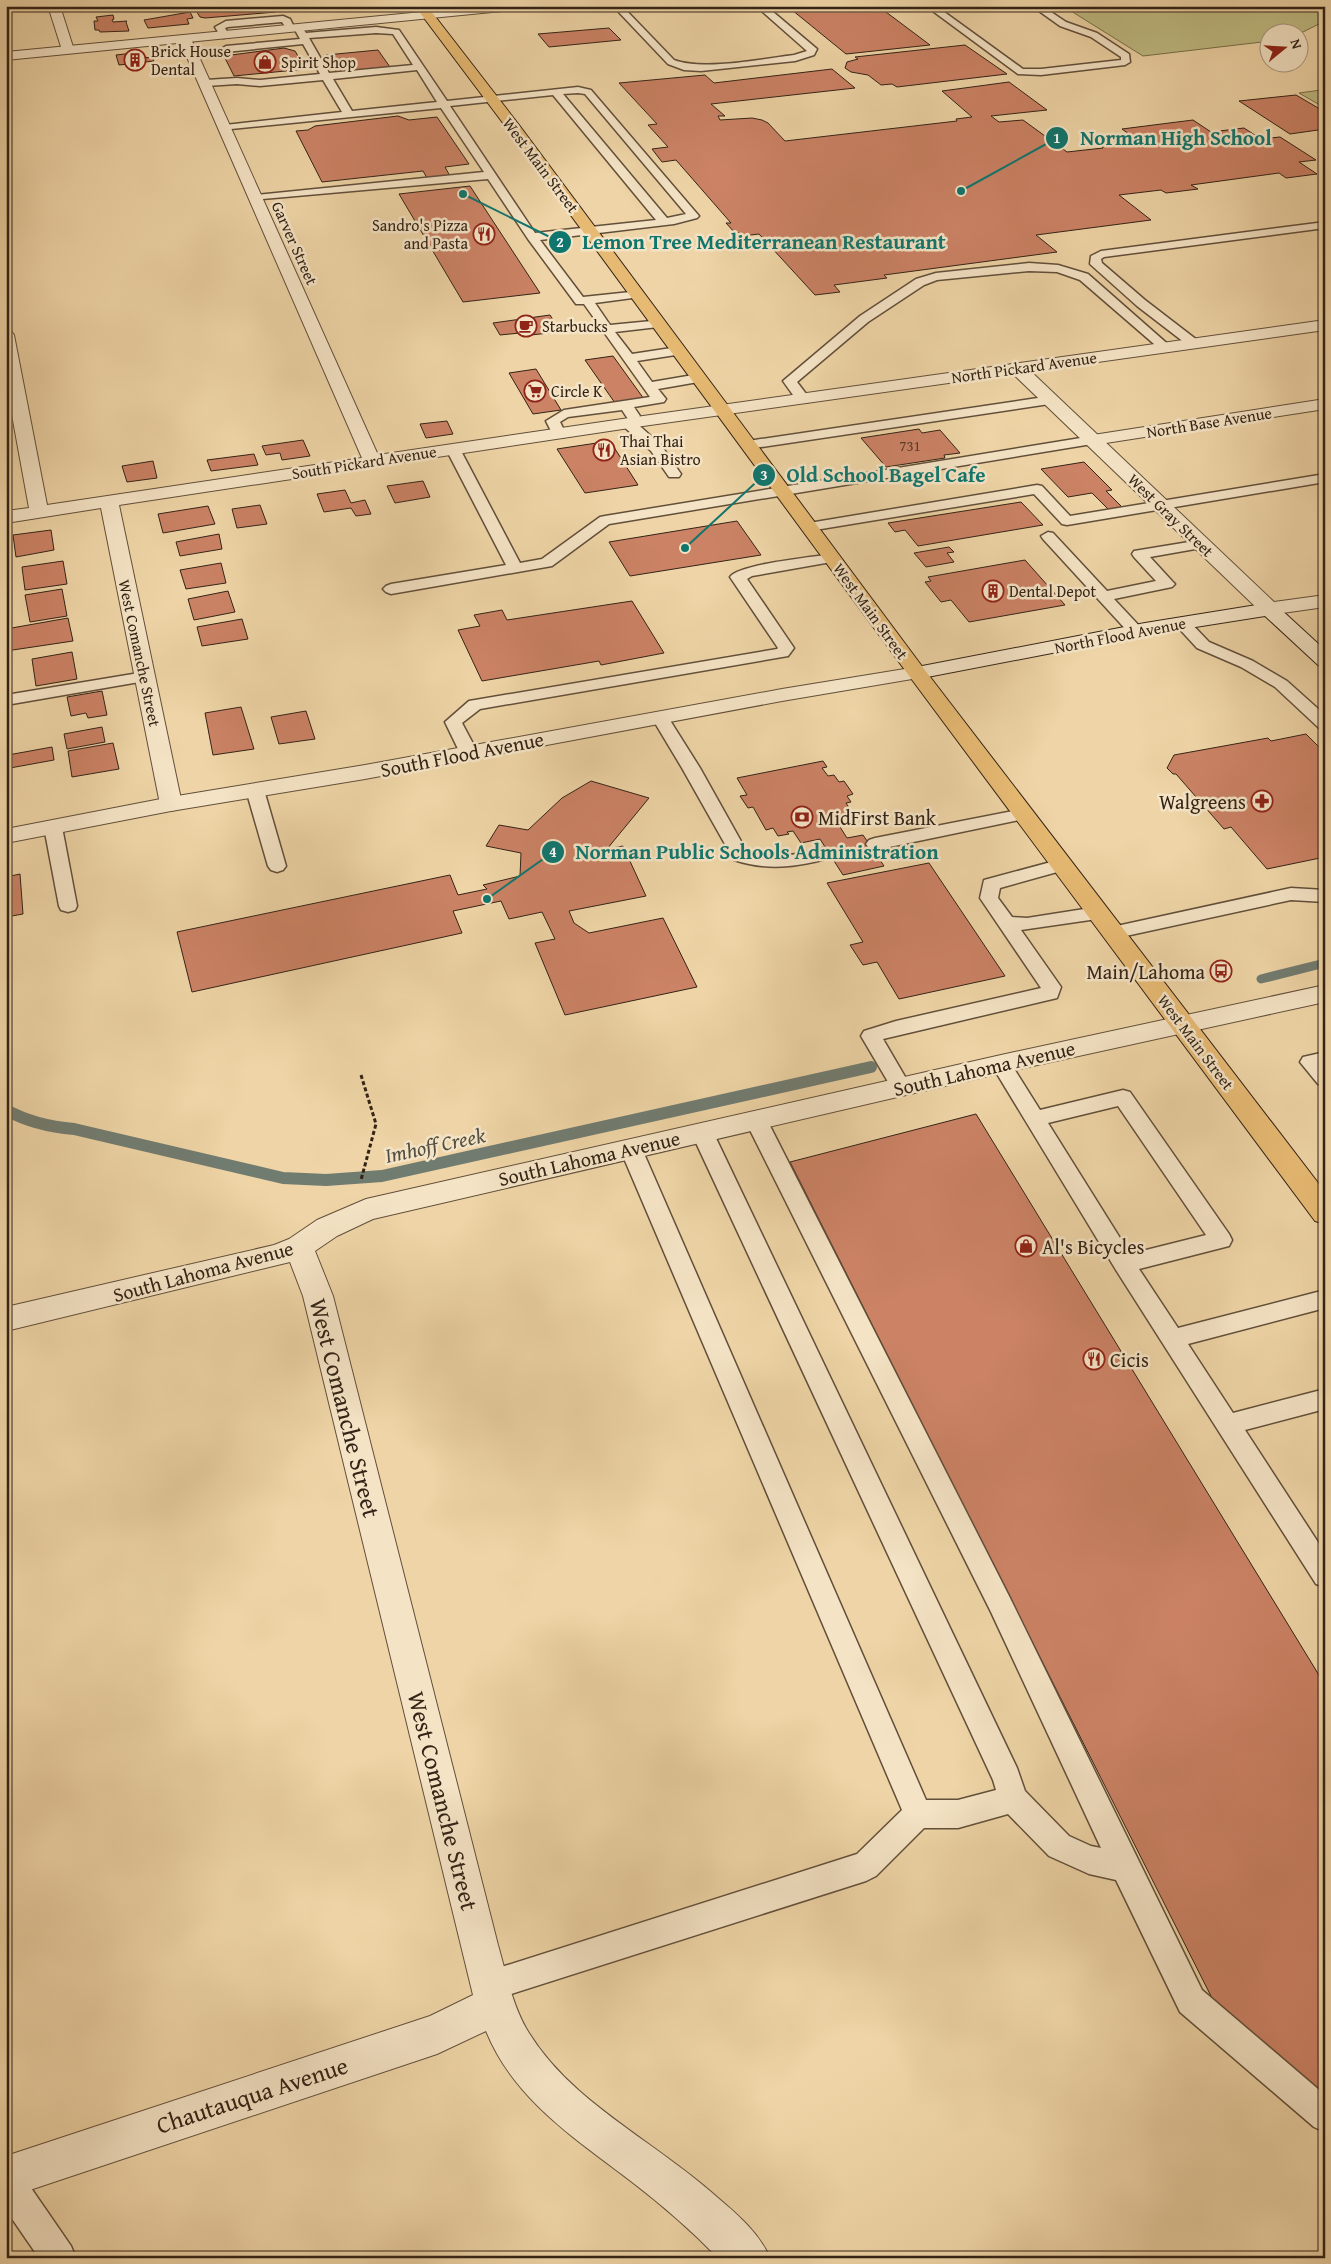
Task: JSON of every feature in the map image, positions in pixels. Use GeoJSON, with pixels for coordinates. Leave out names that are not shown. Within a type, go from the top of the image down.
{"type":"FeatureCollection","features":[{"type":"Feature","properties":{"kind":"main road","name":"West Main Street"},"geometry":{"type":"LineString","coordinates":[[424,11],[491,98],[917,673],[1325,1213]]}},
{"type":"Feature","properties":{"kind":"street"},"geometry":{"type":"LineString","coordinates":[[54,6],[68,50]]}},
{"type":"Feature","properties":{"kind":"street"},"geometry":{"type":"LineString","coordinates":[[6,56],[224,35],[299,34],[424,11],[523,6]]}},
{"type":"Feature","properties":{"kind":"street","name":"Garver Street"},"geometry":{"type":"LineString","coordinates":[[185,39],[372,461]]}},
{"type":"Feature","properties":{"kind":"street","name":"North Pickard Avenue"},"geometry":{"type":"LineString","coordinates":[[722,410],[1325,325]]}},
{"type":"Feature","properties":{"kind":"street"},"geometry":{"type":"LineString","coordinates":[[6,335],[39,512]]}},
{"type":"Feature","properties":{"kind":"street","name":"West Gray Street"},"geometry":{"type":"LineString","coordinates":[[1017,368],[1325,662]]}},
{"type":"Feature","properties":{"kind":"street","name":"North Base Avenue"},"geometry":{"type":"LineString","coordinates":[[1093,440],[1325,404]]}},
{"type":"Feature","properties":{"kind":"street","name":"South Pickard Avenue"},"geometry":{"type":"LineString","coordinates":[[6,517],[722,410]]}},
{"type":"Feature","properties":{"kind":"street","name":"West Comanche Street"},"geometry":{"type":"LineString","coordinates":[[109,501],[172,804]]}},
{"type":"Feature","properties":{"kind":"street","name":"North Flood Avenue"},"geometry":{"type":"LineString","coordinates":[[917,673],[1136,631],[1325,601]]}},
{"type":"Feature","properties":{"kind":"street","name":"South Flood Avenue"},"geometry":{"type":"LineString","coordinates":[[6,836],[172,804],[917,673]]}},
{"type":"Feature","properties":{"kind":"street","name":"South Lahoma Avenue"},"geometry":{"type":"LineString","coordinates":[[6,1319],[252,1261],[299,1247],[327,1228],[366,1210],[901,1086],[1325,993]]}},
{"type":"Feature","properties":{"kind":"street","name":"West Comanche Street"},"geometry":{"type":"LineString","coordinates":[[299,1247],[318,1296],[492,1996],[518,2053],[550,2093],[614,2144],[664,2180],[719,2226],[748,2258]]}},
{"type":"Feature","properties":{"kind":"street","name":"Chautauqua Avenue"},"geometry":{"type":"LineString","coordinates":[[6,2176],[437,2034],[492,1996]]}},
{"type":"Feature","properties":{"kind":"lane"},"geometry":{"type":"LineString","coordinates":[[617,6],[671,62],[684,67],[701,68],[803,57],[811,53],[812,49],[760,6]]}},
{"type":"Feature","properties":{"kind":"lane"},"geometry":{"type":"LineString","coordinates":[[930,6],[1021,72],[1032,73],[1125,62],[1126,56],[1094,35],[1063,24],[1036,6]]}},
{"type":"Feature","properties":{"kind":"lane"},"geometry":{"type":"LineString","coordinates":[[226,49],[299,34],[376,30],[392,31],[399,34],[532,237],[580,301],[636,294]]}},
{"type":"Feature","properties":{"kind":"lane"},"geometry":{"type":"LineString","coordinates":[[299,34],[349,115]]}},
{"type":"Feature","properties":{"kind":"lane"},"geometry":{"type":"LineString","coordinates":[[206,83],[260,82],[420,66]]}},
{"type":"Feature","properties":{"kind":"lane"},"geometry":{"type":"LineString","coordinates":[[225,128],[578,90],[588,92],[693,216],[664,222],[532,237]]}},
{"type":"Feature","properties":{"kind":"lane"},"geometry":{"type":"LineString","coordinates":[[556,92],[664,222]]}},
{"type":"Feature","properties":{"kind":"lane"},"geometry":{"type":"LineString","coordinates":[[256,198],[491,174]]}},
{"type":"Feature","properties":{"kind":"lane"},"geometry":{"type":"LineString","coordinates":[[1193,343],[1096,264],[1095,258],[1101,254],[1325,225]]}},
{"type":"Feature","properties":{"kind":"lane"},"geometry":{"type":"LineString","coordinates":[[803,399],[790,381],[864,319],[908,288],[936,277],[1029,267],[1058,269],[1074,273],[1084,277],[1165,347]]}},
{"type":"Feature","properties":{"kind":"lane"},"geometry":{"type":"LineString","coordinates":[[559,434],[553,421],[564,414],[658,399],[587,300]]}},
{"type":"Feature","properties":{"kind":"lane"},"geometry":{"type":"LineString","coordinates":[[608,329],[658,323]]}},
{"type":"Feature","properties":{"kind":"lane"},"geometry":{"type":"LineString","coordinates":[[630,358],[678,351]]}},
{"type":"Feature","properties":{"kind":"lane"},"geometry":{"type":"LineString","coordinates":[[649,386],[699,378]]}},
{"type":"Feature","properties":{"kind":"lane"},"geometry":{"type":"LineString","coordinates":[[748,445],[1051,400]]}},
{"type":"Feature","properties":{"kind":"lane"},"geometry":{"type":"LineString","coordinates":[[626,405],[632,423],[656,448],[674,474]]}},
{"type":"Feature","properties":{"kind":"lane"},"geometry":{"type":"LineString","coordinates":[[391,589],[547,563],[605,520],[1093,440]]}},
{"type":"Feature","properties":{"kind":"lane"},"geometry":{"type":"LineString","coordinates":[[453,449],[515,568]]}},
{"type":"Feature","properties":{"kind":"lane"},"geometry":{"type":"LineString","coordinates":[[1056,509],[1107,500],[1154,499],[1325,478]]}},
{"type":"Feature","properties":{"kind":"lane"},"geometry":{"type":"LineString","coordinates":[[809,527],[1037,489],[1067,521],[1154,499]]}},
{"type":"Feature","properties":{"kind":"lane"},"geometry":{"type":"LineString","coordinates":[[1048,536],[1136,631]]}},
{"type":"Feature","properties":{"kind":"lane"},"geometry":{"type":"LineString","coordinates":[[1103,596],[1167,584],[1139,554],[1202,544]]}},
{"type":"Feature","properties":{"kind":"lane"},"geometry":{"type":"LineString","coordinates":[[469,753],[454,722],[475,705],[782,653],[786,648],[738,577],[748,572],[832,558]]}},
{"type":"Feature","properties":{"kind":"lane"},"geometry":{"type":"LineString","coordinates":[[1182,623],[1203,645],[1247,664],[1281,684],[1321,716]]}},
{"type":"Feature","properties":{"kind":"lane"},"geometry":{"type":"LineString","coordinates":[[6,700],[145,677]]}},
{"type":"Feature","properties":{"kind":"lane"},"geometry":{"type":"LineString","coordinates":[[660,718],[691,768],[740,856],[763,864],[778,864],[824,854]]}},
{"type":"Feature","properties":{"kind":"lane"},"geometry":{"type":"LineString","coordinates":[[256,790],[277,866]]}},
{"type":"Feature","properties":{"kind":"lane"},"geometry":{"type":"LineString","coordinates":[[875,844],[1023,814]]}},
{"type":"Feature","properties":{"kind":"lane"},"geometry":{"type":"LineString","coordinates":[[53,827],[68,906]]}},
{"type":"Feature","properties":{"kind":"lane"},"geometry":{"type":"LineString","coordinates":[[901,1086],[871,1036],[896,1028],[1050,993],[1051,987],[988,898],[990,884],[1062,865]]}},
{"type":"Feature","properties":{"kind":"lane"},"geometry":{"type":"LineString","coordinates":[[1006,923],[1105,923],[1291,894],[1325,896]]}},
{"type":"Feature","properties":{"kind":"lane"},"geometry":{"type":"LineString","coordinates":[[1325,1059],[1310,1062],[1325,1079]]}},
{"type":"Feature","properties":{"kind":"lane"},"geometry":{"type":"LineString","coordinates":[[1001,1064],[1124,1264],[1325,1576]]}},
{"type":"Feature","properties":{"kind":"lane"},"geometry":{"type":"LineString","coordinates":[[1035,1119],[1123,1097],[1221,1240],[1124,1264]]}},
{"type":"Feature","properties":{"kind":"lane"},"geometry":{"type":"LineString","coordinates":[[756,1120],[1000,1604],[1191,2001],[1325,2116]]}},
{"type":"Feature","properties":{"kind":"lane"},"geometry":{"type":"LineString","coordinates":[[702,1132],[1007,1778],[1014,1799],[1059,1846],[1089,1860],[1125,1867]]}},
{"type":"Feature","properties":{"kind":"lane"},"geometry":{"type":"LineString","coordinates":[[631,1149],[918,1814]]}},
{"type":"Feature","properties":{"kind":"lane"},"geometry":{"type":"LineString","coordinates":[[1172,1339],[1325,1299]]}},
{"type":"Feature","properties":{"kind":"lane"},"geometry":{"type":"LineString","coordinates":[[1227,1425],[1325,1399]]}},
{"type":"Feature","properties":{"kind":"lane"},"geometry":{"type":"LineString","coordinates":[[492,1996],[866,1866],[918,1814],[958,1814],[1014,1799]]}},
{"type":"Feature","properties":{"kind":"lane"},"geometry":{"type":"LineString","coordinates":[[6,2181],[59,2258]]}},
{"type":"Feature","properties":{"kind":"path"},"geometry":{"type":"LineString","coordinates":[[359,1186],[376,1124],[361,1075]]}},
{"type":"Feature","properties":{"kind":"shaded area"},"geometry":{"type":"Polygon","coordinates":[[[1063,6],[1321,6],[1323,8],[1323,22],[1308,30],[1308,22],[1258,22],[1258,42],[1143,56],[1063,6]]]}},
{"type":"Feature","properties":{"kind":"shaded area"},"geometry":{"type":"Polygon","coordinates":[[[1321,90],[1325,92],[1325,108],[1299,93],[1321,90]]]}},
{"type":"Feature","properties":{"kind":"building"},"geometry":{"type":"Polygon","coordinates":[[[224,6],[273,6],[276,12],[205,18],[200,17],[195,9],[224,6]]]}},
{"type":"Feature","properties":{"kind":"building"},"geometry":{"type":"Polygon","coordinates":[[[834,6],[878,6],[930,45],[846,54],[792,10],[834,6]]]}},
{"type":"Feature","properties":{"kind":"building"},"geometry":{"type":"Polygon","coordinates":[[[190,12],[193,18],[187,19],[189,24],[148,28],[144,20],[190,12]]]}},
{"type":"Feature","properties":{"kind":"building"},"geometry":{"type":"Polygon","coordinates":[[[113,15],[113,22],[127,21],[129,31],[100,32],[95,30],[94,21],[98,21],[96,17],[113,15]]]}},
{"type":"Feature","properties":{"kind":"building"},"geometry":{"type":"Polygon","coordinates":[[[609,28],[621,40],[549,47],[538,34],[609,28]]]}},
{"type":"Feature","properties":{"kind":"building"},"geometry":{"type":"Polygon","coordinates":[[[965,45],[1007,74],[897,87],[892,84],[881,85],[868,75],[851,72],[845,68],[847,62],[858,59],[855,57],[965,45]]]}},
{"type":"Feature","properties":{"kind":"building","name":"Spirit Shop"},"geometry":{"type":"Polygon","coordinates":[[[284,48],[295,51],[306,69],[234,76],[224,56],[284,48]]]}},
{"type":"Feature","properties":{"kind":"building"},"geometry":{"type":"Polygon","coordinates":[[[378,50],[390,67],[337,73],[326,55],[378,50]]]}},
{"type":"Feature","properties":{"kind":"building","name":"Brick House Dental"},"geometry":{"type":"Polygon","coordinates":[[[133,53],[134,56],[152,58],[154,61],[119,65],[116,55],[133,53]]]}},
{"type":"Feature","properties":{"kind":"building"},"geometry":{"type":"Polygon","coordinates":[[[832,69],[855,88],[711,104],[725,116],[718,116],[720,120],[752,118],[762,120],[768,123],[785,141],[957,121],[956,119],[972,117],[942,91],[1009,82],[1047,110],[991,116],[999,122],[1023,120],[1067,152],[1103,148],[1102,145],[1117,143],[1112,140],[1123,138],[1135,145],[1143,144],[1122,129],[1193,120],[1211,132],[1244,128],[1261,139],[1280,137],[1316,160],[1299,162],[1317,174],[1286,178],[1279,173],[1191,185],[1198,189],[1166,193],[1161,190],[1119,195],[1151,220],[1036,235],[1057,252],[884,275],[887,278],[834,285],[840,292],[815,295],[759,234],[742,236],[740,233],[735,233],[726,223],[731,223],[676,160],[662,162],[652,149],[668,147],[648,125],[657,124],[619,83],[705,75],[714,83],[832,69]]]}},
{"type":"Feature","properties":{"kind":"building"},"geometry":{"type":"Polygon","coordinates":[[[1296,95],[1325,112],[1325,129],[1290,134],[1239,101],[1296,95]]]}},
{"type":"Feature","properties":{"kind":"building"},"geometry":{"type":"Polygon","coordinates":[[[398,116],[409,120],[437,117],[469,164],[445,167],[450,176],[427,178],[423,171],[322,182],[296,131],[308,130],[315,126],[398,116]]]}},
{"type":"Feature","properties":{"kind":"building"},"geometry":{"type":"Polygon","coordinates":[[[470,186],[540,293],[463,302],[399,194],[470,186]]]}},
{"type":"Feature","properties":{"kind":"building","name":"Starbucks"},"geometry":{"type":"Polygon","coordinates":[[[550,315],[559,329],[548,330],[549,333],[522,336],[520,333],[500,335],[493,323],[550,315]]]}},
{"type":"Feature","properties":{"kind":"building"},"geometry":{"type":"Polygon","coordinates":[[[613,356],[644,399],[615,403],[585,360],[613,356]]]}},
{"type":"Feature","properties":{"kind":"building","name":"Circle K"},"geometry":{"type":"Polygon","coordinates":[[[536,369],[561,410],[533,414],[509,373],[536,369]]]}},
{"type":"Feature","properties":{"kind":"building"},"geometry":{"type":"Polygon","coordinates":[[[447,421],[453,434],[426,438],[420,424],[447,421]]]}},
{"type":"Feature","properties":{"kind":"building"},"geometry":{"type":"Polygon","coordinates":[[[919,429],[922,433],[940,430],[960,453],[944,455],[945,458],[886,467],[861,438],[919,429]]]}},
{"type":"Feature","properties":{"kind":"building"},"geometry":{"type":"Polygon","coordinates":[[[303,440],[310,456],[282,460],[280,453],[266,455],[262,446],[303,440]]]}},
{"type":"Feature","properties":{"kind":"building"},"geometry":{"type":"Polygon","coordinates":[[[610,441],[638,485],[585,493],[557,449],[610,441]]]}},
{"type":"Feature","properties":{"kind":"building"},"geometry":{"type":"Polygon","coordinates":[[[254,454],[258,465],[211,471],[207,460],[254,454]]]}},
{"type":"Feature","properties":{"kind":"building"},"geometry":{"type":"Polygon","coordinates":[[[153,461],[157,478],[127,482],[122,466],[153,461]]]}},
{"type":"Feature","properties":{"kind":"building"},"geometry":{"type":"Polygon","coordinates":[[[1084,462],[1112,490],[1106,491],[1123,508],[1109,510],[1092,493],[1068,497],[1041,469],[1084,462]]]}},
{"type":"Feature","properties":{"kind":"building"},"geometry":{"type":"Polygon","coordinates":[[[423,481],[430,497],[395,503],[387,486],[423,481]]]}},
{"type":"Feature","properties":{"kind":"building"},"geometry":{"type":"Polygon","coordinates":[[[345,490],[351,503],[365,500],[371,514],[356,516],[351,508],[324,512],[317,494],[345,490]]]}},
{"type":"Feature","properties":{"kind":"building"},"geometry":{"type":"Polygon","coordinates":[[[1021,502],[1043,525],[918,546],[905,530],[895,532],[888,523],[1021,502]]]}},
{"type":"Feature","properties":{"kind":"building"},"geometry":{"type":"Polygon","coordinates":[[[260,505],[267,524],[237,528],[232,509],[260,505]]]}},
{"type":"Feature","properties":{"kind":"building"},"geometry":{"type":"Polygon","coordinates":[[[208,506],[215,524],[163,533],[158,514],[208,506]]]}},
{"type":"Feature","properties":{"kind":"building"},"geometry":{"type":"Polygon","coordinates":[[[737,521],[761,555],[630,576],[609,542],[737,521]]]}},
{"type":"Feature","properties":{"kind":"building"},"geometry":{"type":"Polygon","coordinates":[[[51,530],[54,550],[16,557],[13,535],[51,530]]]}},
{"type":"Feature","properties":{"kind":"building"},"geometry":{"type":"Polygon","coordinates":[[[219,534],[222,549],[180,556],[176,542],[219,534]]]}},
{"type":"Feature","properties":{"kind":"building"},"geometry":{"type":"Polygon","coordinates":[[[949,547],[954,552],[947,553],[954,562],[926,567],[914,553],[949,547]]]}},
{"type":"Feature","properties":{"kind":"building","name":"Dental Depot"},"geometry":{"type":"Polygon","coordinates":[[[1025,560],[1065,605],[969,622],[951,600],[941,602],[925,582],[931,581],[928,577],[1025,560]]]}},
{"type":"Feature","properties":{"kind":"building"},"geometry":{"type":"Polygon","coordinates":[[[63,561],[67,584],[25,590],[22,567],[63,561]]]}},
{"type":"Feature","properties":{"kind":"building"},"geometry":{"type":"Polygon","coordinates":[[[221,563],[226,583],[186,589],[180,570],[221,563]]]}},
{"type":"Feature","properties":{"kind":"building"},"geometry":{"type":"Polygon","coordinates":[[[62,589],[67,616],[30,622],[25,595],[62,589]]]}},
{"type":"Feature","properties":{"kind":"building"},"geometry":{"type":"Polygon","coordinates":[[[228,591],[235,612],[194,620],[188,599],[228,591]]]}},
{"type":"Feature","properties":{"kind":"building"},"geometry":{"type":"Polygon","coordinates":[[[632,601],[664,653],[601,665],[599,661],[482,681],[458,630],[480,626],[474,615],[502,610],[507,620],[632,601]]]}},
{"type":"Feature","properties":{"kind":"building"},"geometry":{"type":"Polygon","coordinates":[[[68,618],[73,641],[6,651],[6,629],[68,618]]]}},
{"type":"Feature","properties":{"kind":"building"},"geometry":{"type":"Polygon","coordinates":[[[242,619],[248,639],[202,646],[197,627],[242,619]]]}},
{"type":"Feature","properties":{"kind":"building"},"geometry":{"type":"Polygon","coordinates":[[[72,652],[77,679],[36,686],[32,659],[72,652]]]}},
{"type":"Feature","properties":{"kind":"building"},"geometry":{"type":"Polygon","coordinates":[[[102,691],[107,715],[88,718],[86,713],[71,716],[67,697],[102,691]]]}},
{"type":"Feature","properties":{"kind":"building"},"geometry":{"type":"Polygon","coordinates":[[[241,707],[254,749],[213,755],[205,713],[241,707]]]}},
{"type":"Feature","properties":{"kind":"building"},"geometry":{"type":"Polygon","coordinates":[[[306,711],[315,739],[279,744],[271,717],[306,711]]]}},
{"type":"Feature","properties":{"kind":"building"},"geometry":{"type":"Polygon","coordinates":[[[102,727],[105,742],[67,749],[64,734],[102,727]]]}},
{"type":"Feature","properties":{"kind":"building","name":"Walgreens"},"geometry":{"type":"Polygon","coordinates":[[[1306,734],[1325,753],[1325,857],[1267,869],[1231,827],[1224,829],[1176,774],[1173,774],[1167,768],[1174,755],[1268,738],[1271,741],[1306,734]]]}},
{"type":"Feature","properties":{"kind":"building"},"geometry":{"type":"Polygon","coordinates":[[[113,743],[119,769],[72,777],[68,751],[113,743]]]}},
{"type":"Feature","properties":{"kind":"building"},"geometry":{"type":"Polygon","coordinates":[[[52,747],[54,760],[10,768],[8,755],[52,747]]]}},
{"type":"Feature","properties":{"kind":"building","name":"MidFirst Bank"},"geometry":{"type":"Polygon","coordinates":[[[823,761],[827,767],[822,768],[828,776],[834,775],[839,782],[844,781],[853,794],[847,796],[851,802],[846,803],[854,815],[835,819],[847,838],[863,835],[884,866],[843,875],[820,839],[801,843],[793,831],[787,832],[789,834],[778,836],[773,828],[766,830],[753,807],[748,808],[740,796],[747,795],[737,778],[823,761]]]}},
{"type":"Feature","properties":{"kind":"building"},"geometry":{"type":"Polygon","coordinates":[[[591,781],[649,798],[607,849],[623,846],[646,896],[569,911],[574,923],[589,933],[663,918],[697,987],[565,1015],[535,943],[555,939],[542,912],[509,919],[501,901],[453,911],[462,933],[192,992],[177,932],[450,875],[458,895],[487,889],[483,885],[520,876],[521,853],[486,846],[499,825],[528,830],[562,798],[591,781]]]}},
{"type":"Feature","properties":{"kind":"building"},"geometry":{"type":"Polygon","coordinates":[[[929,863],[1005,976],[899,999],[877,962],[863,965],[850,945],[863,942],[827,883],[929,863]]]}},
{"type":"Feature","properties":{"kind":"building"},"geometry":{"type":"Polygon","coordinates":[[[20,874],[23,914],[6,917],[6,877],[20,874]]]}},
{"type":"Feature","properties":{"kind":"building"},"geometry":{"type":"Polygon","coordinates":[[[976,1114],[1325,1685],[1325,2099],[1216,2006],[790,1162],[976,1114]]]}},
{"type":"Feature","properties":{"kind":"waterway","name":"Imhoff Creek"},"geometry":{"type":"LineString","coordinates":[[1261,979],[1325,963]]}},
{"type":"Feature","properties":{"kind":"waterway","name":"Imhoff Creek"},"geometry":{"type":"LineString","coordinates":[[6,1110],[22,1118],[39,1123],[74,1129],[283,1178],[326,1180],[382,1176],[871,1067]]}},
{"type":"Feature","properties":{"kind":"place","name":"Brick House Dental"},"geometry":{"type":"Point","coordinates":[135,60]}},
{"type":"Feature","properties":{"kind":"place","name":"Spirit Shop"},"geometry":{"type":"Point","coordinates":[265,62]}},
{"type":"Feature","properties":{"kind":"place","name":"Norman High School"},"geometry":{"type":"Point","coordinates":[961,191]}},
{"type":"Feature","properties":{"kind":"place","name":"Lemon Tree Mediterranean Restaurant"},"geometry":{"type":"Point","coordinates":[463,194]}},
{"type":"Feature","properties":{"kind":"place","name":"Sandro's Pizza and Pasta"},"geometry":{"type":"Point","coordinates":[484,234]}},
{"type":"Feature","properties":{"kind":"place","name":"Starbucks"},"geometry":{"type":"Point","coordinates":[526,326]}},
{"type":"Feature","properties":{"kind":"place","name":"Circle K"},"geometry":{"type":"Point","coordinates":[535,391]}},
{"type":"Feature","properties":{"kind":"place","name":"Thai Thai Asian Bistro"},"geometry":{"type":"Point","coordinates":[604,450]}},
{"type":"Feature","properties":{"kind":"place","name":"Old School Bagel Cafe"},"geometry":{"type":"Point","coordinates":[685,548]}},
{"type":"Feature","properties":{"kind":"place","name":"Dental Depot"},"geometry":{"type":"Point","coordinates":[993,591]}},
{"type":"Feature","properties":{"kind":"place","name":"Walgreens"},"geometry":{"type":"Point","coordinates":[1262,801]}},
{"type":"Feature","properties":{"kind":"place","name":"MidFirst Bank"},"geometry":{"type":"Point","coordinates":[802,817]}},
{"type":"Feature","properties":{"kind":"place","name":"Norman Public Schools Administration"},"geometry":{"type":"Point","coordinates":[487,899]}},
{"type":"Feature","properties":{"kind":"place","name":"Main/Lahoma"},"geometry":{"type":"Point","coordinates":[1221,971]}},
{"type":"Feature","properties":{"kind":"place","name":"Al's Bicycles"},"geometry":{"type":"Point","coordinates":[1026,1246]}},
{"type":"Feature","properties":{"kind":"place","name":"Cicis"},"geometry":{"type":"Point","coordinates":[1094,1359]}}]}
